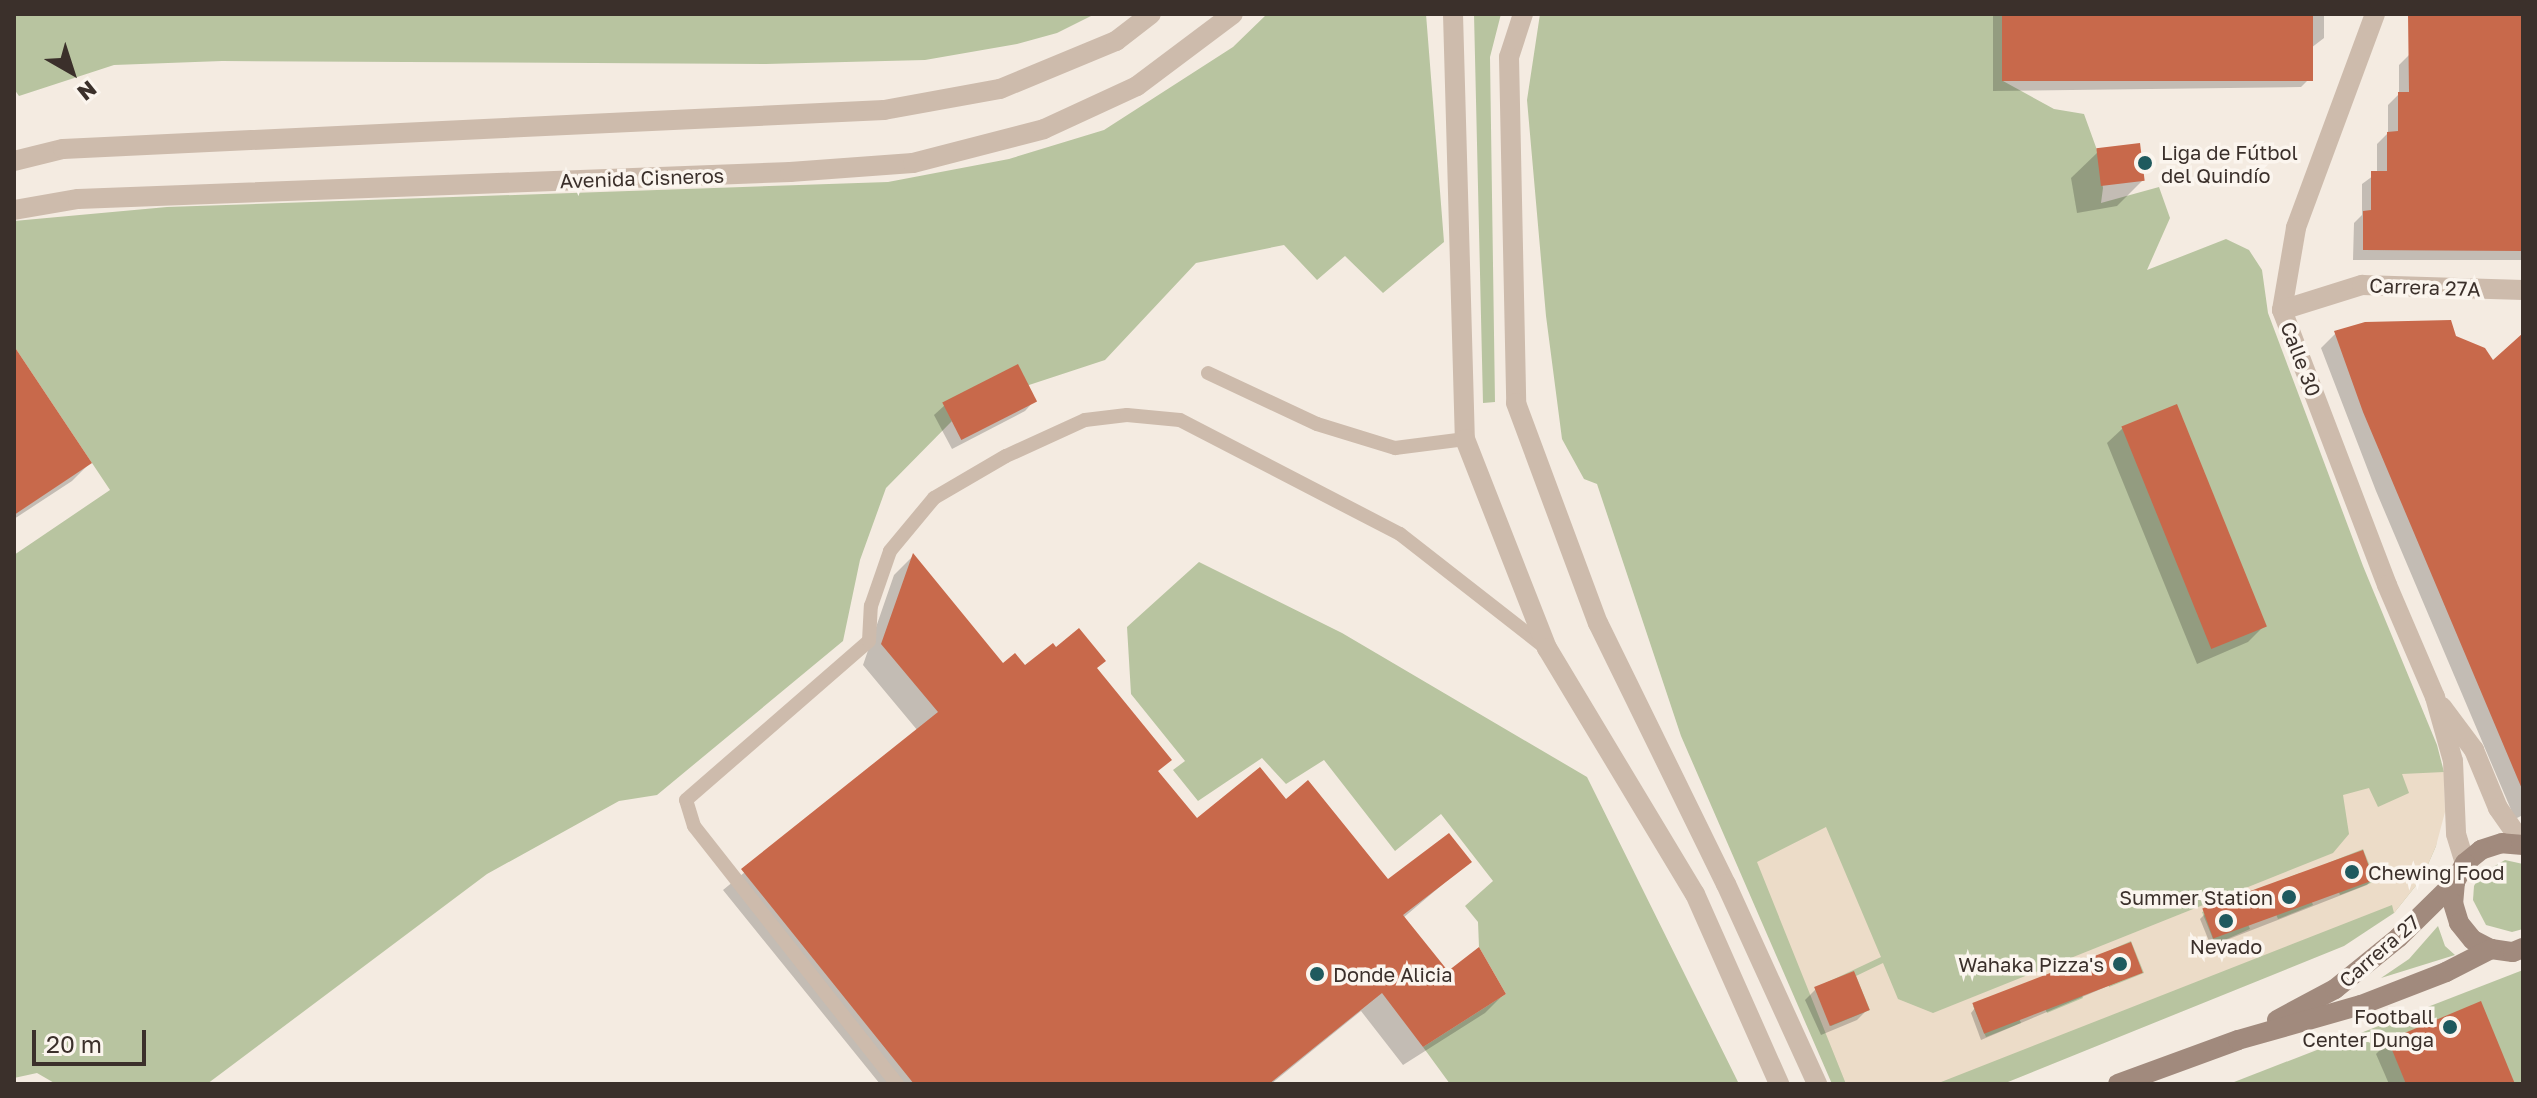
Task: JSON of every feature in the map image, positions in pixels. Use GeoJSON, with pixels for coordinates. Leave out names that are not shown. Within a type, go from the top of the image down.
{"type":"FeatureCollection","features":[{"type":"Feature","properties":{"kind":"street"},"geometry":{"type":"LineString","coordinates":[[14,161],[63,149],[884,110],[1014,83],[1116,41],[1151,14]]}},
{"type":"Feature","properties":{"kind":"street","name":"Avenida Cisneros"},"geometry":{"type":"LineString","coordinates":[[14,210],[78,199],[790,172],[913,163],[1044,129],[1137,86],[1233,14]]}},
{"type":"Feature","properties":{"kind":"street"},"geometry":{"type":"LineString","coordinates":[[1453,14],[1465,439],[1547,648],[1695,894],[1779,1084]]}},
{"type":"Feature","properties":{"kind":"street"},"geometry":{"type":"LineString","coordinates":[[1523,14],[1509,57],[1516,403],[1598,623],[1726,884],[1817,1084]]}},
{"type":"Feature","properties":{"kind":"street","name":"Calle 30"},"geometry":{"type":"LineString","coordinates":[[2375,14],[2296,228],[2282,310],[2381,572],[2435,697],[2453,761],[2456,834],[2465,863]]}},
{"type":"Feature","properties":{"kind":"street","name":"Carrera 27A"},"geometry":{"type":"LineString","coordinates":[[2282,310],[2362,285],[2523,290]]}},
{"type":"Feature","properties":{"kind":"street","name":"Calle 30"},"geometry":{"type":"LineString","coordinates":[[2435,697],[2474,750],[2498,808],[2523,844]]}},
{"type":"Feature","properties":{"kind":"street"},"geometry":{"type":"LineString","coordinates":[[2465,863],[2481,850],[2502,843],[2523,844]]}},
{"type":"Feature","properties":{"kind":"street","name":"Carrera 27"},"geometry":{"type":"LineString","coordinates":[[2238,1040],[2335,989],[2398,938],[2455,882],[2465,863]]}},
{"type":"Feature","properties":{"kind":"street"},"geometry":{"type":"LineString","coordinates":[[2455,882],[2453,903],[2459,923],[2473,940],[2491,949],[2513,952],[2523,948]]}},
{"type":"Feature","properties":{"kind":"street","name":"Carrera 27"},"geometry":{"type":"LineString","coordinates":[[2238,1040],[2361,1005],[2446,972],[2491,949]]}},
{"type":"Feature","properties":{"kind":"street"},"geometry":{"type":"LineString","coordinates":[[2118,1084],[2238,1040]]}},
{"type":"Feature","properties":{"kind":"lane"},"geometry":{"type":"LineString","coordinates":[[1208,373],[1317,424],[1395,448],[1465,439]]}},
{"type":"Feature","properties":{"kind":"lane"},"geometry":{"type":"LineString","coordinates":[[897,1084],[694,826],[686,800],[869,641],[871,606],[890,551],[934,498],[1006,456],[1085,420],[1127,415],[1180,420],[1400,534],[1547,648]]}},
{"type":"Feature","properties":{"kind":"green space"},"geometry":{"type":"Polygon","coordinates":[[[14,14],[1095,14],[1057,33],[1017,44],[925,60],[766,64],[222,61],[114,65],[19,96],[14,89],[14,14]]]}},
{"type":"Feature","properties":{"kind":"green space"},"geometry":{"type":"Polygon","coordinates":[[[1267,14],[1426,14],[1444,242],[1383,293],[1345,256],[1317,280],[1284,245],[1196,263],[1105,360],[1029,385],[944,404],[952,421],[886,488],[860,560],[843,641],[657,795],[619,801],[487,874],[207,1084],[56,1084],[37,1073],[14,1078],[14,555],[110,490],[14,346],[14,221],[167,207],[888,182],[1009,159],[1104,130],[1233,47],[1267,14]]]}},
{"type":"Feature","properties":{"kind":"green space"},"geometry":{"type":"Polygon","coordinates":[[[1474,14],[1501,14],[1490,57],[1495,402],[1483,403],[1474,14]]]}},
{"type":"Feature","properties":{"kind":"green space"},"geometry":{"type":"Polygon","coordinates":[[[1540,14],[2002,14],[2003,81],[2054,109],[2084,114],[2097,150],[2103,188],[2101,203],[2159,187],[2170,218],[2147,270],[2226,239],[2249,250],[2262,270],[2268,313],[2363,566],[2437,745],[2444,772],[2436,846],[2422,878],[2394,913],[2344,946],[2003,1084],[1832,1084],[1681,736],[1597,484],[1584,479],[1562,439],[1546,316],[1527,100],[1540,14]]]}},
{"type":"Feature","properties":{"kind":"green space"},"geometry":{"type":"Polygon","coordinates":[[[1199,562],[1342,633],[1587,777],[1739,1084],[1450,1084],[1423,1047],[1506,994],[1479,947],[1478,922],[1465,906],[1493,881],[1441,814],[1395,851],[1324,760],[1286,784],[1262,758],[1198,801],[1173,770],[1185,761],[1131,694],[1127,627],[1199,562]]]}},
{"type":"Feature","properties":{"kind":"green space"},"geometry":{"type":"Polygon","coordinates":[[[2505,860],[2523,864],[2523,929],[2512,932],[2486,925],[2473,900],[2474,886],[2481,874],[2505,860]]]}},
{"type":"Feature","properties":{"kind":"green space"},"geometry":{"type":"Polygon","coordinates":[[[2438,926],[2445,946],[2455,955],[2381,978],[2409,959],[2438,926]]]}},
{"type":"Feature","properties":{"kind":"green space","name":"Football Center Dunga"},"geometry":{"type":"Polygon","coordinates":[[[2523,970],[2523,1084],[2229,1084],[2523,970]]]}},
{"type":"Feature","properties":{"kind":"shaded area"},"geometry":{"type":"Polygon","coordinates":[[[2444,772],[2445,812],[2436,846],[2422,878],[2394,913],[2392,905],[1936,1084],[1846,1084],[1757,862],[1826,827],[1881,957],[1815,988],[1831,1026],[1870,1010],[1856,976],[1883,963],[1898,999],[1933,1013],[2333,853],[2349,834],[2343,795],[2369,788],[2378,807],[2409,793],[2402,774],[2444,772]],[[2363,849],[2328,863],[2340,895],[2376,881],[2363,849]],[[2300,873],[2265,887],[2278,919],[2313,905],[2300,873]],[[2237,898],[2202,912],[2215,944],[2250,929],[2237,898]],[[2131,941],[2097,956],[2109,987],[2144,973],[2131,941]],[[2070,967],[2035,981],[2047,1013],[2083,998],[2070,967]],[[2008,992],[1973,1006],[1986,1037],[2021,1023],[2008,992]]]}},
{"type":"Feature","properties":{"kind":"building"},"geometry":{"type":"Polygon","coordinates":[[[2002,14],[2313,14],[2313,81],[2002,81],[2002,14]]]}},
{"type":"Feature","properties":{"kind":"building"},"geometry":{"type":"Polygon","coordinates":[[[2408,14],[2523,14],[2523,251],[2363,250],[2363,211],[2371,210],[2371,171],[2387,171],[2387,132],[2398,131],[2398,92],[2409,92],[2408,14]]]}},
{"type":"Feature","properties":{"kind":"building"},"geometry":{"type":"Polygon","coordinates":[[[2140,143],[2145,181],[2101,186],[2096,148],[2140,143]]]}},
{"type":"Feature","properties":{"kind":"building"},"geometry":{"type":"Polygon","coordinates":[[[2451,320],[2456,336],[2485,348],[2493,360],[2523,333],[2522,789],[2363,412],[2334,331],[2365,322],[2451,320]]]}},
{"type":"Feature","properties":{"kind":"building"},"geometry":{"type":"Polygon","coordinates":[[[14,346],[92,463],[14,515],[14,346]]]}},
{"type":"Feature","properties":{"kind":"building"},"geometry":{"type":"Polygon","coordinates":[[[1018,364],[1037,401],[961,440],[942,403],[1018,364]]]}},
{"type":"Feature","properties":{"kind":"building"},"geometry":{"type":"Polygon","coordinates":[[[2177,404],[2267,627],[2211,649],[2121,426],[2177,404]]]}},
{"type":"Feature","properties":{"kind":"building"},"geometry":{"type":"Polygon","coordinates":[[[913,553],[1003,663],[1015,653],[1025,665],[1053,643],[1056,647],[1079,628],[1106,661],[1097,668],[1172,760],[1158,771],[1197,818],[1260,767],[1286,799],[1308,780],[1388,879],[1449,833],[1472,862],[1403,915],[1448,971],[1479,947],[1506,994],[1423,1047],[1382,993],[1269,1084],[914,1084],[741,869],[938,712],[881,644],[913,553]]]}},
{"type":"Feature","properties":{"kind":"building"},"geometry":{"type":"Polygon","coordinates":[[[2363,850],[2374,880],[2213,939],[2202,908],[2363,850]]]}},
{"type":"Feature","properties":{"kind":"building"},"geometry":{"type":"Polygon","coordinates":[[[2131,942],[2143,973],[1984,1034],[1972,1003],[2131,942]]]}},
{"type":"Feature","properties":{"kind":"building"},"geometry":{"type":"Polygon","coordinates":[[[1854,971],[1870,1010],[1830,1026],[1814,987],[1854,971]]]}},
{"type":"Feature","properties":{"kind":"building"},"geometry":{"type":"Polygon","coordinates":[[[2481,1001],[2515,1084],[2406,1084],[2388,1040],[2481,1001]]]}},
{"type":"Feature","properties":{"kind":"place","name":"Liga de Fútbol del Quindío"},"geometry":{"type":"Point","coordinates":[2145,163]}},
{"type":"Feature","properties":{"kind":"place","name":"Chewing Food"},"geometry":{"type":"Point","coordinates":[2352,872]}},
{"type":"Feature","properties":{"kind":"place","name":"Summer Station"},"geometry":{"type":"Point","coordinates":[2289,897]}},
{"type":"Feature","properties":{"kind":"place","name":"Nevado"},"geometry":{"type":"Point","coordinates":[2226,921]}},
{"type":"Feature","properties":{"kind":"place","name":"Wahaka Pizza's"},"geometry":{"type":"Point","coordinates":[2120,964]}},
{"type":"Feature","properties":{"kind":"place","name":"Donde Alicia"},"geometry":{"type":"Point","coordinates":[1317,974]}},
{"type":"Feature","properties":{"kind":"place","name":"Football Center Dunga"},"geometry":{"type":"Point","coordinates":[2450,1027]}}]}
